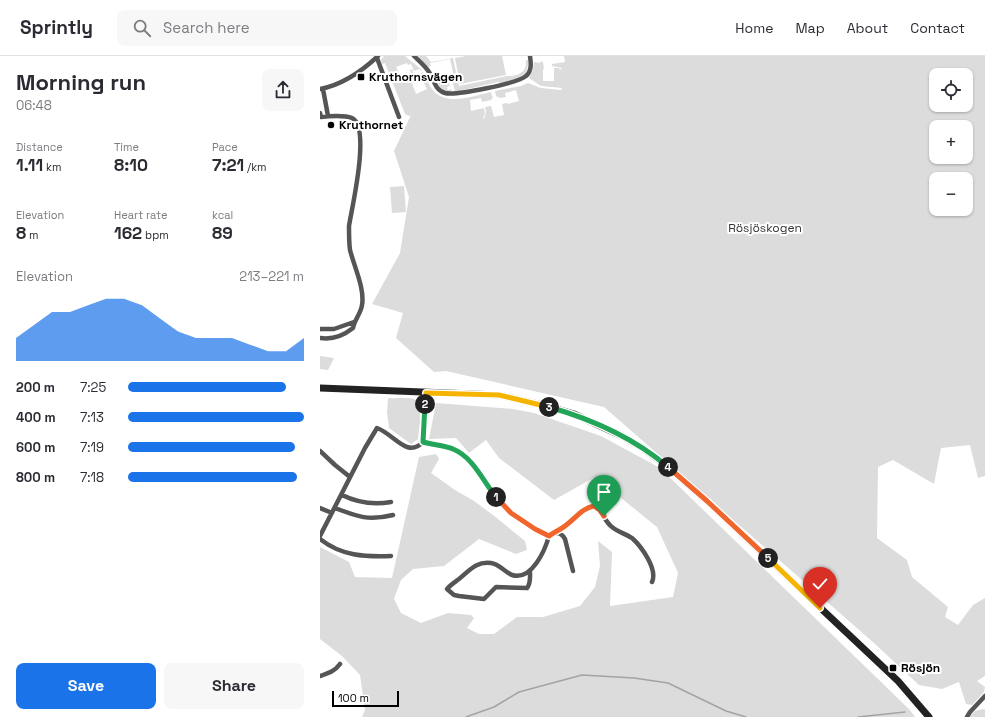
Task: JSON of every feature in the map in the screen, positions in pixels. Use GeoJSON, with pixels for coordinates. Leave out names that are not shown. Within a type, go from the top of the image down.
{"type":"FeatureCollection","features":[{"type":"Feature","properties":{"kind":"main road"},"geometry":{"type":"LineString","coordinates":[[320,388],[499,395],[550,407],[592,422],[622,436],[641,447],[672,471],[898,681],[929,717]]}},
{"type":"Feature","properties":{"kind":"street"},"geometry":{"type":"LineString","coordinates":[[414,56],[429,72],[436,86],[440,90],[451,94],[510,83],[522,79],[530,71],[530,56]]}},
{"type":"Feature","properties":{"kind":"street"},"geometry":{"type":"LineString","coordinates":[[328,116],[321,89],[352,76],[377,57],[399,116]]}},
{"type":"Feature","properties":{"kind":"street"},"geometry":{"type":"LineString","coordinates":[[320,113],[321,117],[328,116],[351,118],[358,124],[360,129],[360,157],[349,226],[350,249],[362,296],[362,305],[354,322],[353,328],[333,339],[320,338]]}},
{"type":"Feature","properties":{"kind":"street"},"geometry":{"type":"LineString","coordinates":[[320,328],[334,329],[354,322]]}},
{"type":"Feature","properties":{"kind":"street"},"geometry":{"type":"LineString","coordinates":[[320,536],[342,495],[364,448],[377,428],[403,446],[413,449],[419,447],[423,442],[426,393]]}},
{"type":"Feature","properties":{"kind":"street"},"geometry":{"type":"LineString","coordinates":[[423,442],[460,452],[469,460],[495,496],[511,513],[535,529],[549,536],[558,533],[563,536],[568,545],[568,552],[573,571]]}},
{"type":"Feature","properties":{"kind":"street"},"geometry":{"type":"LineString","coordinates":[[320,451],[350,477]]}},
{"type":"Feature","properties":{"kind":"street"},"geometry":{"type":"LineString","coordinates":[[342,495],[358,502],[380,504],[391,502]]}},
{"type":"Feature","properties":{"kind":"street"},"geometry":{"type":"LineString","coordinates":[[530,571],[529,586],[527,588],[496,587],[484,599],[454,595],[447,589],[474,566],[482,563],[494,564],[506,572],[516,576],[523,575],[530,571],[546,548],[549,536],[564,527],[585,509],[594,506],[600,510],[612,527],[627,535],[639,546],[652,568],[652,582]]}},
{"type":"Feature","properties":{"kind":"street"},"geometry":{"type":"LineString","coordinates":[[320,508],[332,514]]}},
{"type":"Feature","properties":{"kind":"street"},"geometry":{"type":"LineString","coordinates":[[335,508],[357,517],[378,518],[393,515]]}},
{"type":"Feature","properties":{"kind":"street"},"geometry":{"type":"LineString","coordinates":[[320,539],[329,546],[353,555],[368,557],[391,556]]}},
{"type":"Feature","properties":{"kind":"street"},"geometry":{"type":"LineString","coordinates":[[320,676],[332,672],[337,669],[340,664]]}},
{"type":"Feature","properties":{"kind":"street"},"geometry":{"type":"LineString","coordinates":[[967,717],[985,696]]}},
{"type":"Feature","properties":{"kind":"green space","name":"Rösjöskogen"},"geometry":{"type":"Polygon","coordinates":[[[384,56],[405,56],[422,70],[421,71],[420,69],[414,71],[411,64],[408,65],[407,63],[396,67],[401,77],[411,73],[410,70],[412,69],[413,75],[399,80],[399,82],[400,83],[411,77],[413,78],[415,82],[412,83],[416,94],[427,89],[422,79],[417,79],[416,76],[423,72],[432,89],[444,98],[468,98],[491,92],[493,97],[491,100],[482,102],[481,98],[470,100],[471,111],[484,108],[484,119],[486,112],[485,107],[491,106],[494,117],[504,115],[502,104],[519,101],[516,90],[505,93],[506,97],[500,98],[496,96],[495,91],[521,86],[528,83],[541,88],[561,90],[562,88],[541,86],[529,78],[533,70],[534,62],[540,63],[541,61],[543,62],[544,69],[543,81],[554,81],[554,68],[559,68],[560,70],[562,68],[552,66],[552,64],[565,62],[564,56],[985,56],[985,476],[978,478],[970,445],[941,448],[934,484],[893,460],[878,467],[877,538],[907,560],[912,577],[948,607],[945,617],[958,625],[973,605],[985,598],[985,676],[977,681],[985,687],[984,692],[972,705],[966,704],[959,682],[942,689],[919,685],[874,643],[604,407],[446,371],[434,372],[396,338],[403,313],[372,304],[400,253],[409,197],[394,151],[411,115],[409,116],[405,114],[385,63],[382,64],[381,60],[384,56]]]}},
{"type":"Feature","properties":{"kind":"green space"},"geometry":{"type":"Polygon","coordinates":[[[418,56],[426,56],[431,62],[453,58],[459,86],[521,73],[525,68],[526,60],[528,60],[528,67],[524,75],[520,78],[501,83],[498,82],[455,92],[453,83],[449,83],[450,86],[447,87],[448,90],[452,89],[451,92],[442,89],[438,84],[440,80],[441,83],[455,81],[450,59],[430,63],[431,66],[428,67],[418,56]]]}},
{"type":"Feature","properties":{"kind":"green space"},"geometry":{"type":"Polygon","coordinates":[[[466,56],[502,56],[506,75],[460,84],[455,58],[466,56]]]}},
{"type":"Feature","properties":{"kind":"green space"},"geometry":{"type":"Polygon","coordinates":[[[404,186],[406,212],[392,213],[390,187],[404,186]]]}},
{"type":"Feature","properties":{"kind":"green space"},"geometry":{"type":"Polygon","coordinates":[[[320,356],[334,358],[328,370],[320,369],[320,356]]]}},
{"type":"Feature","properties":{"kind":"green space"},"geometry":{"type":"Polygon","coordinates":[[[388,398],[412,398],[417,401],[420,411],[418,439],[411,444],[389,428],[387,412],[388,398]]]}},
{"type":"Feature","properties":{"kind":"green space"},"geometry":{"type":"Polygon","coordinates":[[[436,403],[513,409],[534,413],[601,436],[660,468],[910,710],[915,717],[362,717],[365,710],[360,675],[342,656],[320,639],[320,547],[349,562],[355,577],[392,578],[419,457],[436,454],[439,459],[431,473],[493,515],[525,541],[527,550],[516,554],[479,539],[444,566],[413,569],[401,580],[394,599],[401,613],[421,623],[448,613],[471,615],[474,618],[467,628],[479,634],[494,634],[517,617],[543,617],[580,606],[595,587],[600,566],[598,541],[612,552],[610,606],[673,597],[678,573],[657,527],[595,477],[554,500],[499,458],[486,440],[469,453],[456,438],[429,439],[436,403]]]}},
{"type":"Feature","properties":{"kind":"green space"},"geometry":{"type":"Polygon","coordinates":[[[985,709],[985,717],[970,717],[976,711],[985,709]]]}},
{"type":"Feature","properties":{"kind":"waterway"},"geometry":{"type":"LineString","coordinates":[[466,717],[494,707],[519,692],[582,675],[634,678],[668,683],[726,711],[746,717]]}},
{"type":"Feature","properties":{"kind":"waterway"},"geometry":{"type":"LineString","coordinates":[[858,717],[905,712]]}},
{"type":"Feature","properties":{"kind":"place","name":"Kruthornsvägen"},"geometry":{"type":"Point","coordinates":[361,77]}},
{"type":"Feature","properties":{"kind":"place","name":"Kruthornet"},"geometry":{"type":"Point","coordinates":[331,125]}},
{"type":"Feature","properties":{"kind":"place","name":"Rösjön"},"geometry":{"type":"Point","coordinates":[893,668]}},
{"type":"Feature","properties":{"kind":"route"},"geometry":{"type":"LineString","coordinates":[[604,516],[600,510],[594,506],[589,507],[564,527],[549,536],[535,529],[511,513],[495,496],[469,460],[460,452],[423,442],[426,393],[499,395],[527,401],[574,414],[622,436],[641,447],[667,466],[707,501],[820,608]]}}]}
